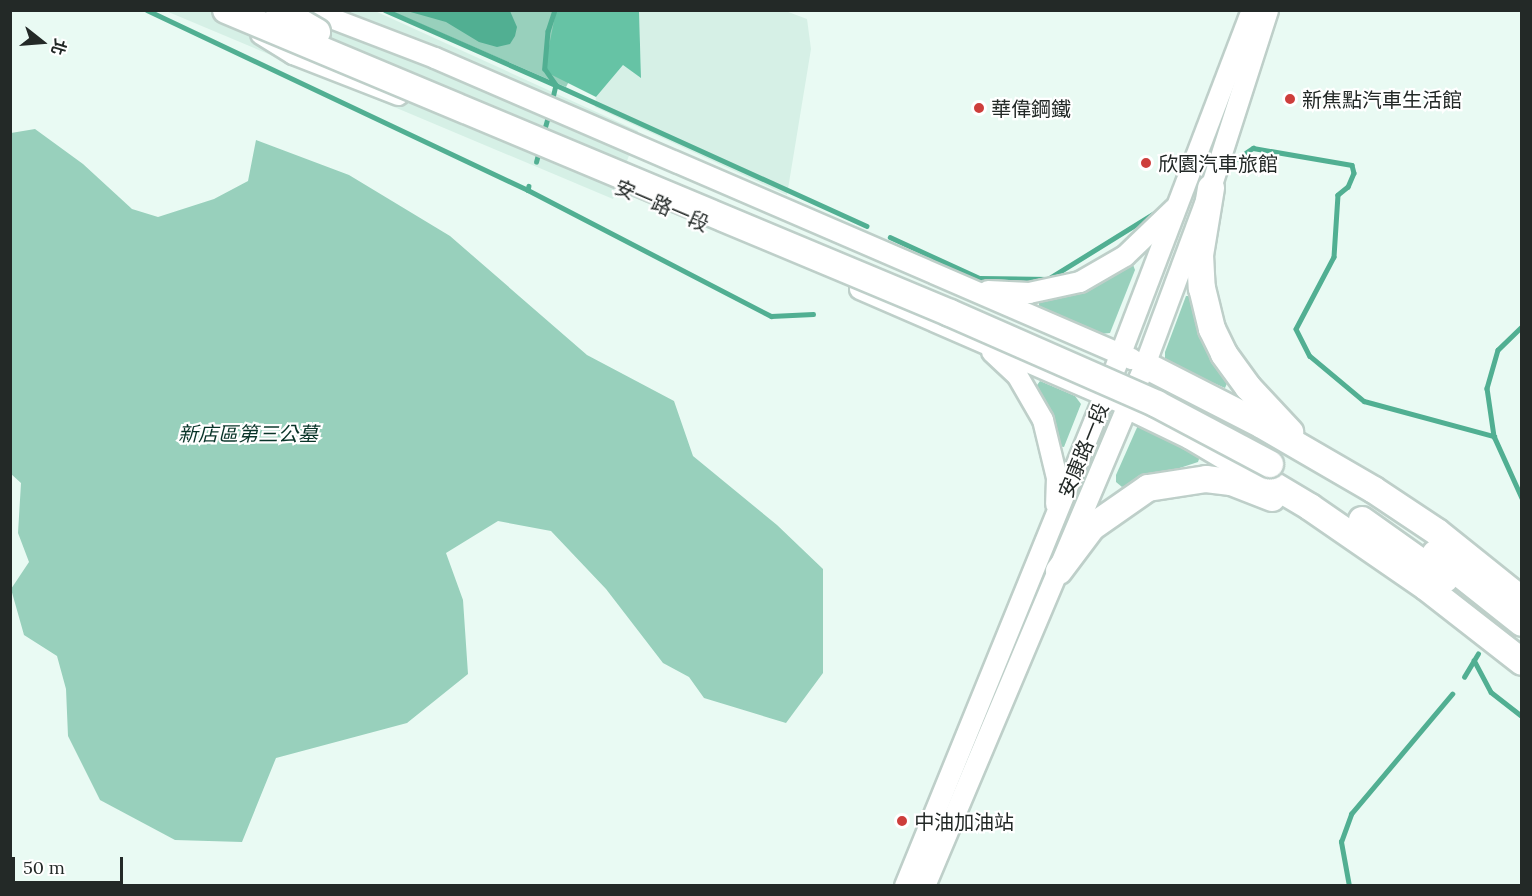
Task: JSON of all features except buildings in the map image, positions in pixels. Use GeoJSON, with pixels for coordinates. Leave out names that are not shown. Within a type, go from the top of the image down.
{"type":"FeatureCollection","features":[{"type":"Feature","properties":{"kind":"highway"},"geometry":{"type":"LineString","coordinates":[[226,10],[951,313],[1273,458],[1398,544],[1521,641]]}},
{"type":"Feature","properties":{"kind":"highway"},"geometry":{"type":"LineString","coordinates":[[279,10],[317,32],[973,306],[1150,385],[1273,458],[1395,525],[1521,623]]}},
{"type":"Feature","properties":{"kind":"highway"},"geometry":{"type":"LineString","coordinates":[[1211,188],[1200,255],[1202,288],[1212,329],[1224,354],[1248,387],[1298,439],[1328,462],[1437,532],[1521,600]]}},
{"type":"Feature","properties":{"kind":"highway"},"geometry":{"type":"LineString","coordinates":[[1145,365],[1328,462]]}},
{"type":"Feature","properties":{"kind":"highway"},"geometry":{"type":"LineString","coordinates":[[1129,406],[1241,465],[1360,540],[1521,662]]}},
{"type":"Feature","properties":{"kind":"highway"},"geometry":{"type":"LineString","coordinates":[[1059,571],[1075,547],[1109,512],[1148,488],[1184,479],[1230,482],[1360,540]]}},
{"type":"Feature","properties":{"kind":"street","name":"安一路一段"},"geometry":{"type":"LineString","coordinates":[[222,10],[293,54],[833,277],[1129,406]]}},
{"type":"Feature","properties":{"kind":"street"},"geometry":{"type":"LineString","coordinates":[[310,10],[435,58],[1145,365]]}},
{"type":"Feature","properties":{"kind":"street","name":"安康路一段"},"geometry":{"type":"LineString","coordinates":[[905,885],[1105,395],[1252,10]]}},
{"type":"Feature","properties":{"kind":"street","name":"安康路一段"},"geometry":{"type":"LineString","coordinates":[[925,885],[1129,406],[1211,188],[1268,10]]}},
{"type":"Feature","properties":{"kind":"street"},"geometry":{"type":"LineString","coordinates":[[972,290],[1029,293],[1080,282],[1125,256],[1180,203]]}},
{"type":"Feature","properties":{"kind":"street"},"geometry":{"type":"LineString","coordinates":[[856,287],[873,248]]}},
{"type":"Feature","properties":{"kind":"street"},"geometry":{"type":"LineString","coordinates":[[976,339],[1017,375],[1043,420],[1057,478],[1056,516]]}},
{"type":"Feature","properties":{"kind":"shaded area"},"geometry":{"type":"Polygon","coordinates":[[[783,10],[807,19],[811,49],[787,195],[595,107],[596,97],[623,65],[641,77],[639,11],[783,10]]]}},
{"type":"Feature","properties":{"kind":"shaded area"},"geometry":{"type":"Polygon","coordinates":[[[166,11],[375,11],[638,131],[613,199],[166,11]]]}},
{"type":"Feature","properties":{"kind":"shaded area"},"geometry":{"type":"Polygon","coordinates":[[[407,11],[510,11],[517,27],[510,44],[497,47],[479,42],[446,22],[407,11]]]}},
{"type":"Feature","properties":{"kind":"shaded area"},"geometry":{"type":"Polygon","coordinates":[[[556,11],[639,11],[641,78],[623,65],[596,97],[544,71],[556,11]]]}},
{"type":"Feature","properties":{"kind":"green space"},"geometry":{"type":"Polygon","coordinates":[[[391,11],[596,11],[598,27],[566,87],[391,11]]]}},
{"type":"Feature","properties":{"kind":"green space","name":"新店區第三公墓"},"geometry":{"type":"Polygon","coordinates":[[[35,129],[83,164],[132,209],[158,217],[214,199],[248,181],[256,140],[349,175],[450,236],[587,355],[674,401],[693,456],[777,525],[823,569],[823,673],[786,723],[704,698],[689,677],[663,663],[606,589],[551,531],[498,521],[446,553],[463,600],[468,674],[407,723],[276,758],[242,842],[175,840],[100,800],[68,736],[66,689],[57,656],[24,635],[11,589],[29,562],[18,533],[21,483],[10,473],[11,133],[35,129]]]}},
{"type":"Feature","properties":{"kind":"green space"},"geometry":{"type":"Polygon","coordinates":[[[1132,262],[1135,270],[1110,333],[1100,334],[1039,306],[1039,301],[1132,262]]]}},
{"type":"Feature","properties":{"kind":"green space"},"geometry":{"type":"Polygon","coordinates":[[[1186,296],[1192,296],[1229,379],[1225,388],[1165,362],[1165,352],[1186,296]]]}},
{"type":"Feature","properties":{"kind":"green space"},"geometry":{"type":"Polygon","coordinates":[[[1040,381],[1075,396],[1081,404],[1064,447],[1058,446],[1047,409],[1035,388],[1040,381]]]}},
{"type":"Feature","properties":{"kind":"green space"},"geometry":{"type":"Polygon","coordinates":[[[1139,423],[1180,441],[1200,456],[1198,462],[1122,487],[1116,482],[1116,475],[1139,423]]]}},
{"type":"Feature","properties":{"kind":"waterway"},"geometry":{"type":"LineString","coordinates":[[147,10],[528,190]]}},
{"type":"Feature","properties":{"kind":"waterway"},"geometry":{"type":"LineString","coordinates":[[385,10],[556,85],[552,102]]}},
{"type":"Feature","properties":{"kind":"waterway"},"geometry":{"type":"LineString","coordinates":[[555,10],[548,31],[545,69],[556,85],[867,226]]}},
{"type":"Feature","properties":{"kind":"waterway"},"geometry":{"type":"LineString","coordinates":[[543,134],[549,113]]}},
{"type":"Feature","properties":{"kind":"waterway"},"geometry":{"type":"LineString","coordinates":[[1229,164],[1253,148],[1352,165],[1354,173],[1348,187],[1338,195],[1334,257],[1296,329],[1310,356],[1364,401],[1494,436]]}},
{"type":"Feature","properties":{"kind":"waterway"},"geometry":{"type":"LineString","coordinates":[[536,162],[539,151]]}},
{"type":"Feature","properties":{"kind":"waterway"},"geometry":{"type":"LineString","coordinates":[[529,186],[528,190],[771,316],[813,314]]}},
{"type":"Feature","properties":{"kind":"waterway"},"geometry":{"type":"LineString","coordinates":[[890,237],[979,278],[1048,279],[1161,209]]}},
{"type":"Feature","properties":{"kind":"waterway"},"geometry":{"type":"LineString","coordinates":[[1522,327],[1498,350],[1487,388],[1494,436],[1522,498]]}},
{"type":"Feature","properties":{"kind":"waterway"},"geometry":{"type":"LineString","coordinates":[[1464,677],[1478,654]]}},
{"type":"Feature","properties":{"kind":"waterway"},"geometry":{"type":"LineString","coordinates":[[1474,660],[1491,692],[1522,716]]}},
{"type":"Feature","properties":{"kind":"waterway"},"geometry":{"type":"LineString","coordinates":[[1349,886],[1341,842],[1351,814],[1452,694]]}},
{"type":"Feature","properties":{"kind":"place","name":"新焦點汽車生活館"},"geometry":{"type":"Point","coordinates":[1290,99]}},
{"type":"Feature","properties":{"kind":"place","name":"華偉鋼鐵"},"geometry":{"type":"Point","coordinates":[979,108]}},
{"type":"Feature","properties":{"kind":"place","name":"欣園汽車旅館"},"geometry":{"type":"Point","coordinates":[1146,163]}},
{"type":"Feature","properties":{"kind":"place","name":"中油加油站"},"geometry":{"type":"Point","coordinates":[902,821]}}]}
